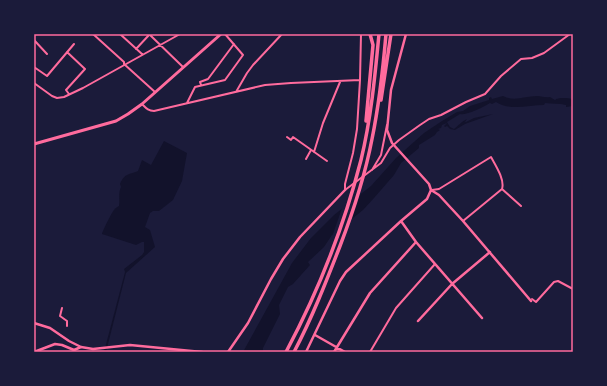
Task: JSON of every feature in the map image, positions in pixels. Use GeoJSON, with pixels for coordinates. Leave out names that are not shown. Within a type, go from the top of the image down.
{"type":"FeatureCollection","features":[{"type":"Feature","properties":{"kind":"highway"},"geometry":{"type":"LineString","coordinates":[[364,144],[373,45],[370,34]]}},
{"type":"Feature","properties":{"kind":"highway"},"geometry":{"type":"LineString","coordinates":[[286,352],[307,310],[343,221],[364,144],[379,34]]}},
{"type":"Feature","properties":{"kind":"highway"},"geometry":{"type":"LineString","coordinates":[[294,352],[316,307],[336,256],[368,160],[380,92],[386,34]]}},
{"type":"Feature","properties":{"kind":"highway"},"geometry":{"type":"LineString","coordinates":[[372,139],[376,128],[391,34]]}},
{"type":"Feature","properties":{"kind":"main road"},"geometry":{"type":"LineString","coordinates":[[34,144],[116,121],[128,114],[142,104],[221,34]]}},
{"type":"Feature","properties":{"kind":"street"},"geometry":{"type":"LineString","coordinates":[[93,34],[155,92]]}},
{"type":"Feature","properties":{"kind":"street"},"geometry":{"type":"LineString","coordinates":[[120,34],[142,54]]}},
{"type":"Feature","properties":{"kind":"street"},"geometry":{"type":"LineString","coordinates":[[136,49],[149,34],[183,67]]}},
{"type":"Feature","properties":{"kind":"street"},"geometry":{"type":"LineString","coordinates":[[34,83],[57,98],[69,94],[83,88],[180,34]]}},
{"type":"Feature","properties":{"kind":"street"},"geometry":{"type":"LineString","coordinates":[[186,103],[195,87],[225,80],[243,55],[225,34]]}},
{"type":"Feature","properties":{"kind":"street"},"geometry":{"type":"LineString","coordinates":[[236,92],[253,65],[282,34]]}},
{"type":"Feature","properties":{"kind":"street"},"geometry":{"type":"LineString","coordinates":[[345,190],[357,129],[361,34]]}},
{"type":"Feature","properties":{"kind":"street"},"geometry":{"type":"LineString","coordinates":[[370,172],[381,156],[388,120],[391,90],[406,34]]}},
{"type":"Feature","properties":{"kind":"street"},"geometry":{"type":"LineString","coordinates":[[228,352],[248,323],[283,259],[300,237],[345,190],[381,163],[390,148],[430,119],[480,97],[490,89],[510,67],[521,59],[532,58],[544,53],[570,34]]}},
{"type":"Feature","properties":{"kind":"street"},"geometry":{"type":"LineString","coordinates":[[34,40],[47,54]]}},
{"type":"Feature","properties":{"kind":"street"},"geometry":{"type":"LineString","coordinates":[[34,67],[47,76],[74,44]]}},
{"type":"Feature","properties":{"kind":"street"},"geometry":{"type":"LineString","coordinates":[[201,85],[200,82],[208,79],[234,44]]}},
{"type":"Feature","properties":{"kind":"street"},"geometry":{"type":"LineString","coordinates":[[67,52],[86,69],[66,90],[69,94]]}},
{"type":"Feature","properties":{"kind":"street"},"geometry":{"type":"LineString","coordinates":[[142,104],[151,111],[278,84],[360,80]]}},
{"type":"Feature","properties":{"kind":"street"},"geometry":{"type":"LineString","coordinates":[[314,152],[323,123],[340,81]]}},
{"type":"Feature","properties":{"kind":"street"},"geometry":{"type":"LineString","coordinates":[[388,120],[388,130],[392,143],[429,184],[431,190],[439,195],[463,221],[532,300],[536,302],[554,282],[558,281],[573,289]]}},
{"type":"Feature","properties":{"kind":"street"},"geometry":{"type":"LineString","coordinates":[[287,137],[291,140],[293,137],[327,161]]}},
{"type":"Feature","properties":{"kind":"street"},"geometry":{"type":"LineString","coordinates":[[306,159],[311,150]]}},
{"type":"Feature","properties":{"kind":"street"},"geometry":{"type":"LineString","coordinates":[[431,190],[439,188],[491,157],[501,179],[503,185],[502,189],[463,221]]}},
{"type":"Feature","properties":{"kind":"street"},"geometry":{"type":"LineString","coordinates":[[502,189],[521,206]]}},
{"type":"Feature","properties":{"kind":"street"},"geometry":{"type":"LineString","coordinates":[[306,352],[342,276],[350,267],[427,199],[431,190]]}},
{"type":"Feature","properties":{"kind":"street"},"geometry":{"type":"LineString","coordinates":[[401,221],[434,264],[482,318]]}},
{"type":"Feature","properties":{"kind":"street"},"geometry":{"type":"LineString","coordinates":[[334,352],[370,293],[416,242]]}},
{"type":"Feature","properties":{"kind":"street"},"geometry":{"type":"LineString","coordinates":[[418,322],[452,284],[490,252]]}},
{"type":"Feature","properties":{"kind":"street"},"geometry":{"type":"LineString","coordinates":[[370,352],[396,308],[434,264]]}},
{"type":"Feature","properties":{"kind":"street"},"geometry":{"type":"LineString","coordinates":[[62,308],[60,316],[67,321],[67,326]]}},
{"type":"Feature","properties":{"kind":"street"},"geometry":{"type":"LineString","coordinates":[[34,323],[50,328],[69,342],[81,347],[93,349],[130,345],[202,352]]}},
{"type":"Feature","properties":{"kind":"street"},"geometry":{"type":"LineString","coordinates":[[315,335],[345,352]]}},
{"type":"Feature","properties":{"kind":"street"},"geometry":{"type":"LineString","coordinates":[[34,352],[55,344],[74,350],[81,347]]}},
{"type":"Feature","properties":{"kind":"shaded area"},"geometry":{"type":"Polygon","coordinates":[[[503,96],[511,99],[537,96],[550,97],[555,100],[561,98],[573,99],[573,106],[566,107],[566,105],[563,104],[545,103],[544,105],[513,107],[501,105],[496,102],[492,104],[490,103],[470,112],[460,114],[447,122],[450,127],[454,129],[467,119],[465,122],[474,118],[493,114],[465,124],[455,130],[450,129],[447,126],[445,127],[444,126],[447,123],[442,125],[441,128],[438,129],[440,130],[435,135],[419,145],[419,148],[401,163],[394,175],[363,210],[332,235],[324,247],[308,262],[310,265],[293,284],[288,287],[279,305],[280,314],[263,348],[263,352],[243,352],[292,263],[311,238],[334,215],[371,186],[396,158],[424,133],[457,112],[489,100],[491,97],[492,99],[503,96]]]}},
{"type":"Feature","properties":{"kind":"shaded area"},"geometry":{"type":"Polygon","coordinates":[[[164,141],[187,153],[182,181],[173,200],[159,211],[153,211],[150,213],[145,227],[150,230],[155,247],[126,273],[106,352],[104,352],[125,272],[124,269],[142,255],[144,252],[144,242],[136,245],[102,234],[115,208],[119,206],[120,184],[122,180],[127,175],[138,171],[142,160],[151,165],[164,141]]]}},
{"type":"Feature","properties":{"kind":"pier"},"geometry":{"type":"Polygon","coordinates":[[[361,192],[351,222],[331,240],[343,205],[361,192]]]}}]}
